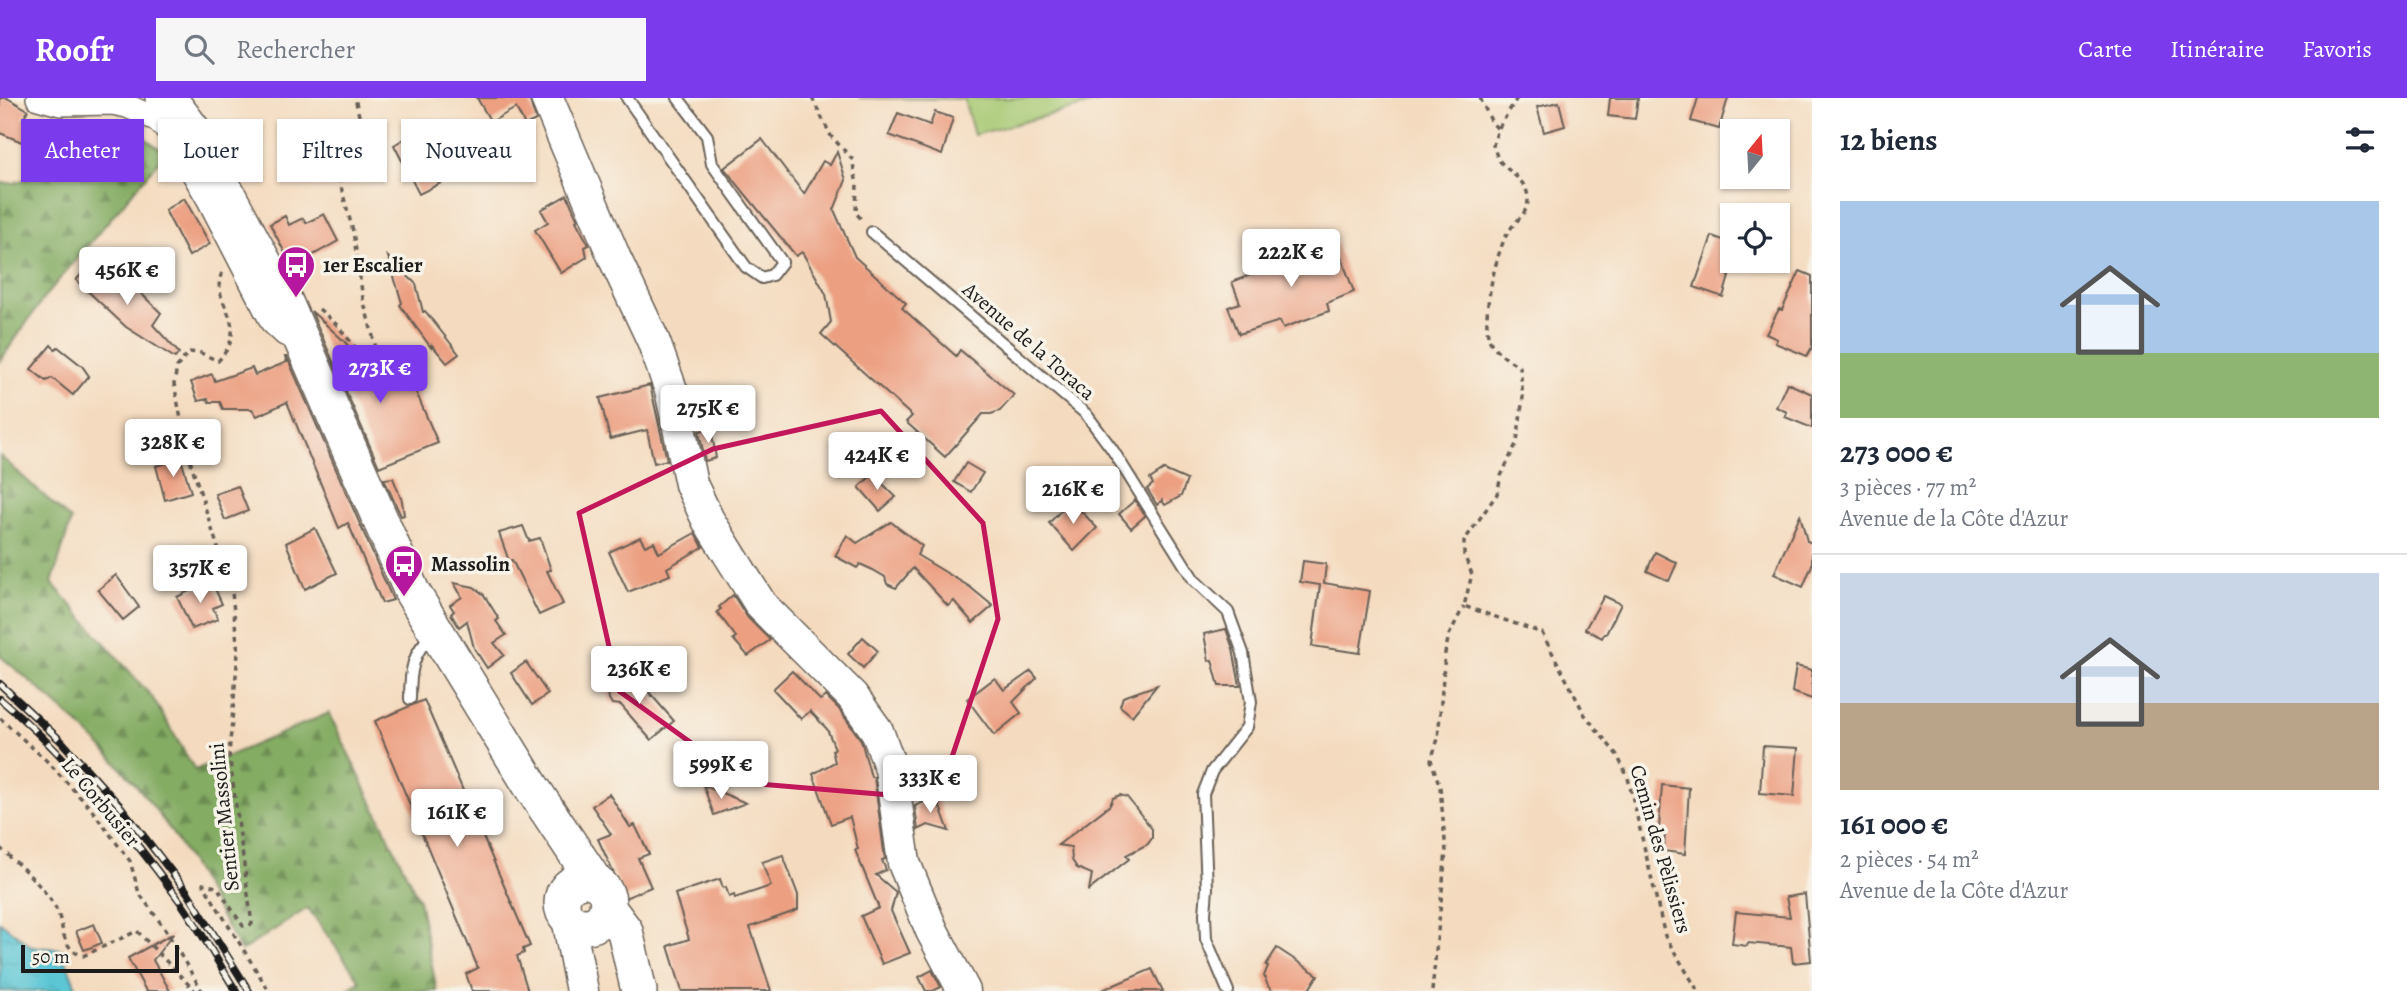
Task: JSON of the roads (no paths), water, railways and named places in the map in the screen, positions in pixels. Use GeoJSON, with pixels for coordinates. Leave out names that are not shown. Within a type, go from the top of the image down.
{"type":"FeatureCollection","features":[{"type":"Feature","properties":{"kind":"main road"},"geometry":{"type":"LineString","coordinates":[[163,98],[176,108],[209,157],[303,341],[412,592],[531,786],[585,916],[582,991]]}},
{"type":"Feature","properties":{"kind":"main road"},"geometry":{"type":"LineString","coordinates":[[547,98],[615,259],[653,340],[671,390],[691,484],[708,520],[761,605],[852,696],[877,731],[891,769],[904,863],[932,931],[964,991]]}},
{"type":"Feature","properties":{"kind":"main road"},"geometry":{"type":"LineString","coordinates":[[585,916],[605,931],[611,940],[621,991]]}},
{"type":"Feature","properties":{"kind":"main road"},"geometry":{"type":"LineString","coordinates":[[585,916],[625,931],[639,991]]}},
{"type":"Feature","properties":{"kind":"street"},"geometry":{"type":"LineString","coordinates":[[38,98],[61,104],[112,103],[127,106],[156,119],[168,130],[209,200],[272,322],[285,334],[303,341]]}},
{"type":"Feature","properties":{"kind":"lane"},"geometry":{"type":"LineString","coordinates":[[627,98],[746,267],[762,278],[772,275],[782,262],[712,164],[707,136],[678,98]]}},
{"type":"Feature","properties":{"kind":"lane","name":"Avenue de la Toraca"},"geometry":{"type":"LineString","coordinates":[[872,232],[1086,414],[1112,449],[1194,580],[1228,612],[1243,653],[1251,702],[1247,727],[1212,771],[1203,794],[1208,888],[1206,939],[1228,991]]}},
{"type":"Feature","properties":{"kind":"lane"},"geometry":{"type":"LineString","coordinates":[[410,699],[410,679],[416,653],[426,639],[436,632]]}},
{"type":"Feature","properties":{"kind":"water"},"geometry":{"type":"Polygon","coordinates":[[[0,922],[32,947],[61,949],[76,987],[68,991],[0,991],[0,922]]]}},
{"type":"Feature","properties":{"kind":"railway"},"geometry":{"type":"LineString","coordinates":[[0,684],[61,741],[120,806],[188,893],[249,991]]}},
{"type":"Feature","properties":{"kind":"railway"},"geometry":{"type":"LineString","coordinates":[[0,699],[49,744],[117,820],[187,911],[236,991]]}},
{"type":"Feature","properties":{"kind":"place","name":"1er Escalier"},"geometry":{"type":"Point","coordinates":[296,299]}},
{"type":"Feature","properties":{"kind":"place","name":"Massolin"},"geometry":{"type":"Point","coordinates":[404,598]}}]}
